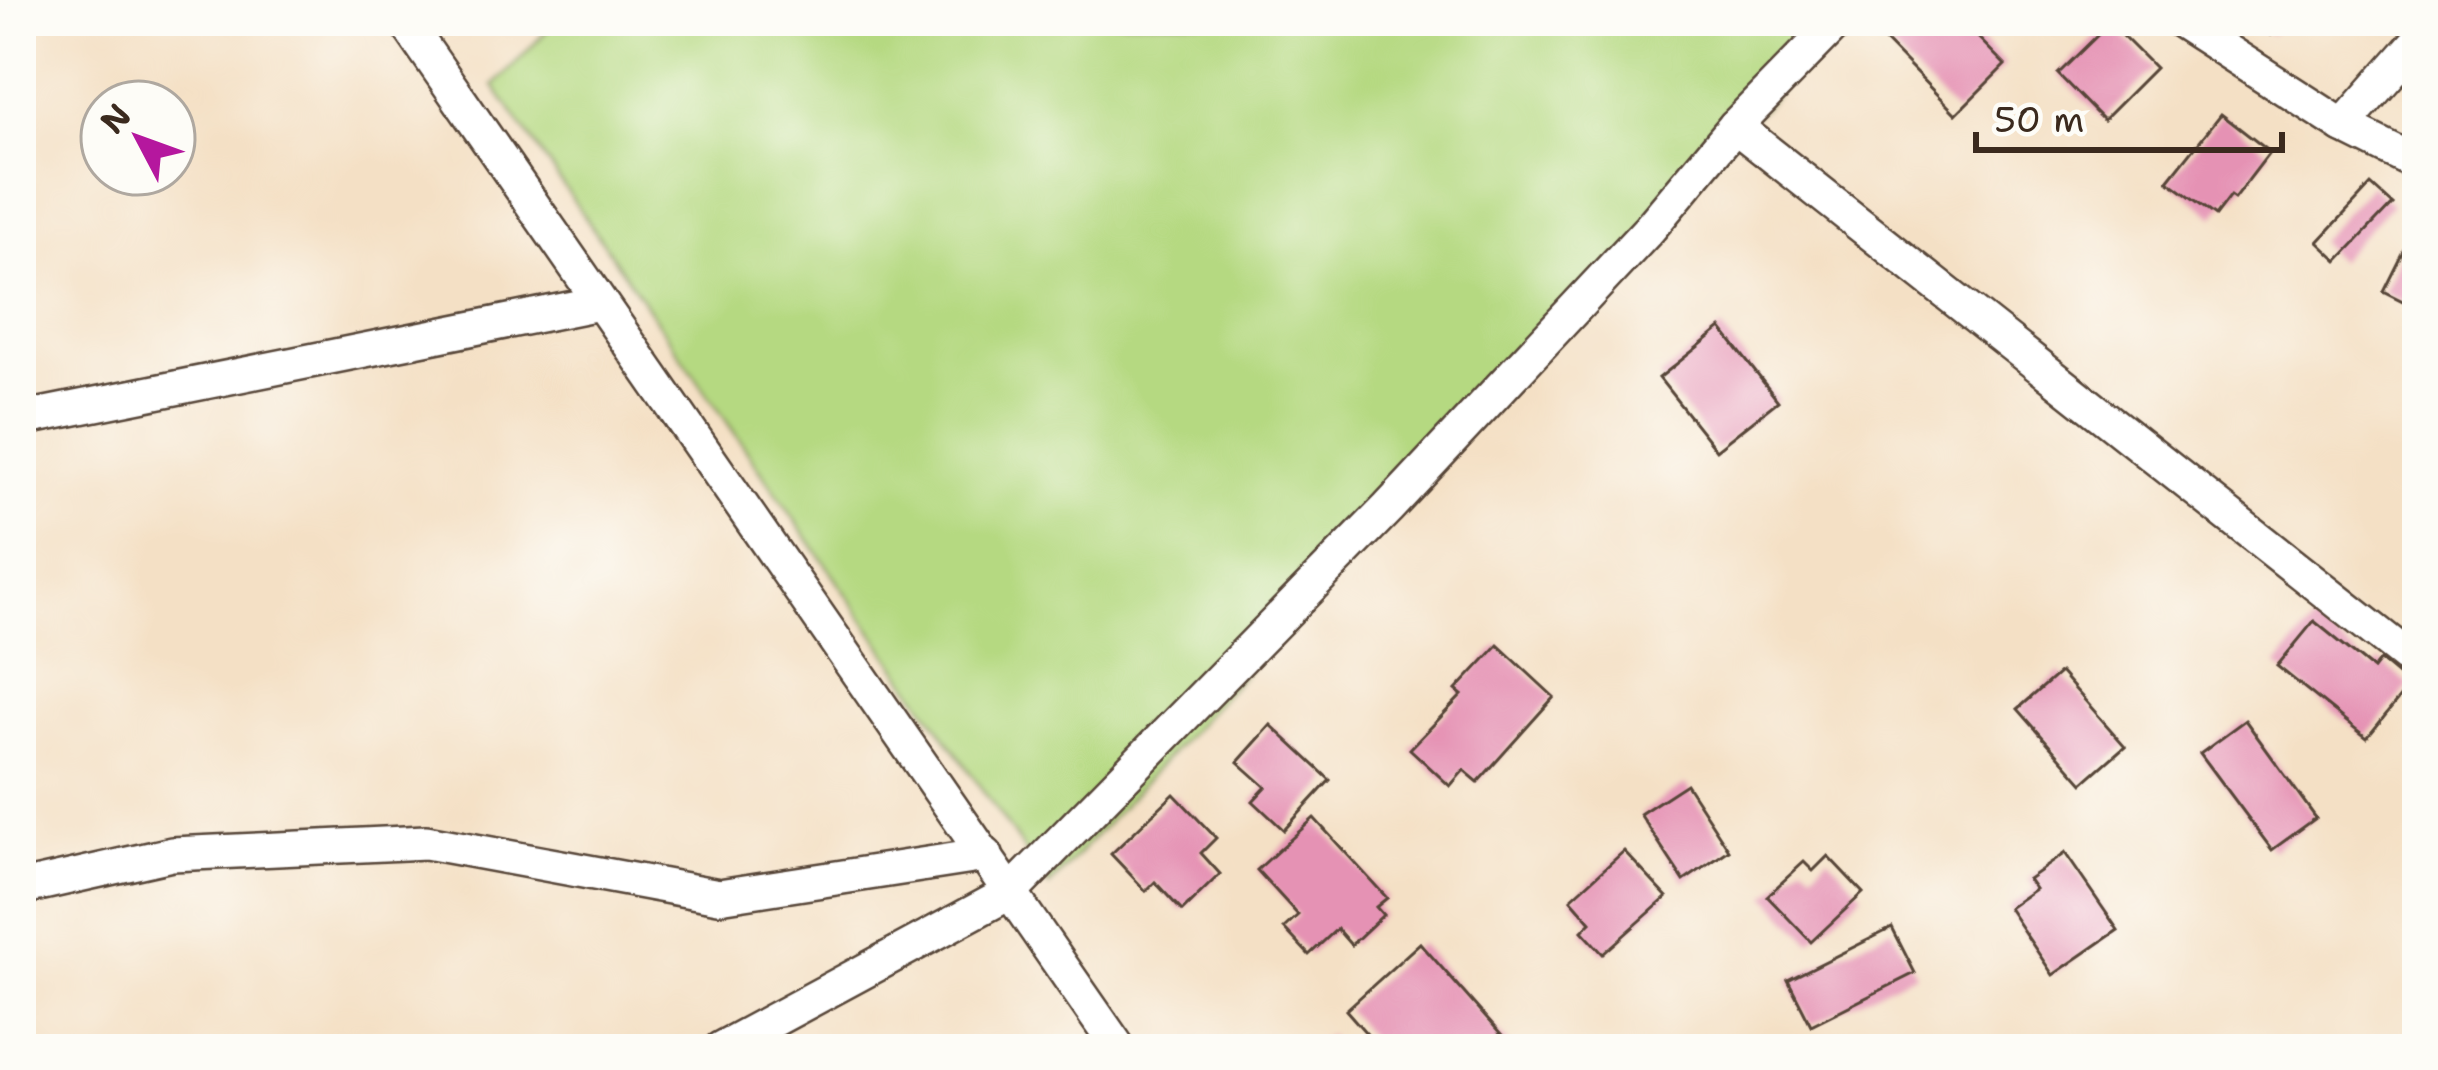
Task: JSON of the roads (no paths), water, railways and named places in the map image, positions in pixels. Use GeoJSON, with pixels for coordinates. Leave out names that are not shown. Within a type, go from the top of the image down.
{"type":"FeatureCollection","features":[{"type":"Feature","properties":{"kind":"street"},"geometry":{"type":"LineString","coordinates":[[405,21],[1119,1049]]}},
{"type":"Feature","properties":{"kind":"street"},"geometry":{"type":"LineString","coordinates":[[720,1049],[1011,892],[1388,508],[1649,229],[1736,126],[1838,21]]}},
{"type":"Feature","properties":{"kind":"street"},"geometry":{"type":"LineString","coordinates":[[2180,21],[2342,126],[2417,163]]}},
{"type":"Feature","properties":{"kind":"street"},"geometry":{"type":"LineString","coordinates":[[2342,126],[2417,42]]}},
{"type":"Feature","properties":{"kind":"street"},"geometry":{"type":"LineString","coordinates":[[1736,126],[2417,664]]}},
{"type":"Feature","properties":{"kind":"street"},"geometry":{"type":"LineString","coordinates":[[21,419],[599,303]]}},
{"type":"Feature","properties":{"kind":"street"},"geometry":{"type":"LineString","coordinates":[[21,888],[172,854],[427,842],[719,896],[986,855]]}}]}
